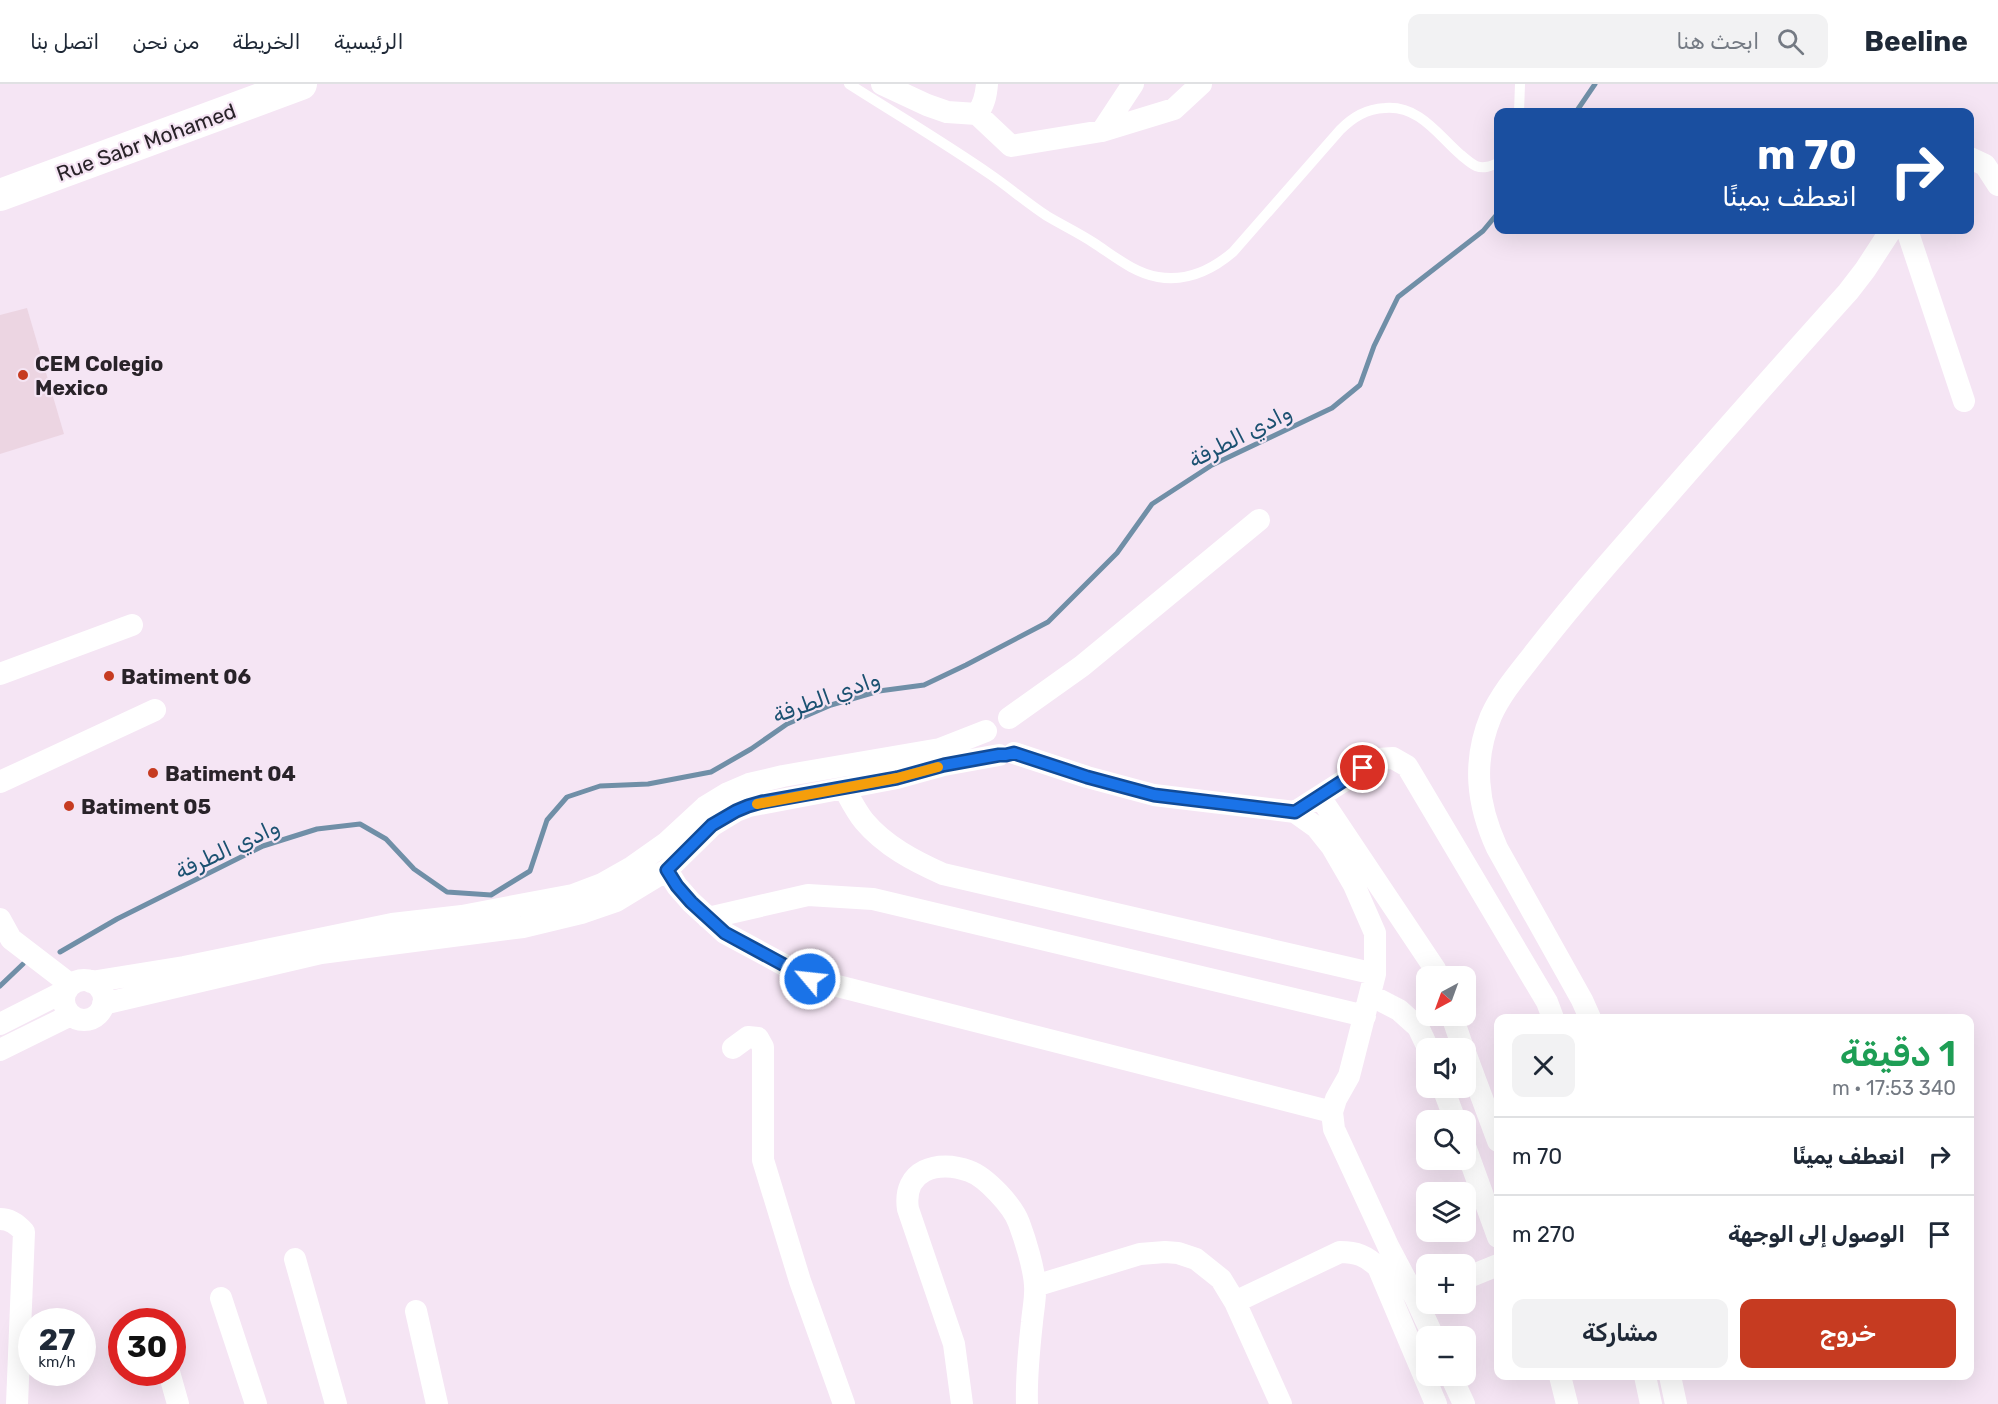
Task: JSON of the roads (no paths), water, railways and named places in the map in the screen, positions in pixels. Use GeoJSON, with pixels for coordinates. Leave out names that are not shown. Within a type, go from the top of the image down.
{"type":"FeatureCollection","features":[{"type":"Feature","properties":{"kind":"street"},"geometry":{"type":"LineString","coordinates":[[882,84],[927,105],[947,111],[977,114],[1011,146],[1102,131],[1174,109],[1201,84]]}},
{"type":"Feature","properties":{"kind":"street"},"geometry":{"type":"LineString","coordinates":[[977,114],[986,97],[987,84]]}},
{"type":"Feature","properties":{"kind":"street"},"geometry":{"type":"LineString","coordinates":[[1102,131],[1133,84]]}},
{"type":"Feature","properties":{"kind":"street","name":"Rue Sabr Mohamed"},"geometry":{"type":"LineString","coordinates":[[0,195],[295,85]]}},
{"type":"Feature","properties":{"kind":"street"},"geometry":{"type":"LineString","coordinates":[[1974,159],[1985,165],[1998,185]]}},
{"type":"Feature","properties":{"kind":"street"},"geometry":{"type":"LineString","coordinates":[[1588,1014],[1488,828],[1479,783],[1484,738],[1492,716],[1502,696],[1566,613],[1848,292],[1888,234]]}},
{"type":"Feature","properties":{"kind":"street"},"geometry":{"type":"LineString","coordinates":[[1908,234],[1964,401]]}},
{"type":"Feature","properties":{"kind":"street"},"geometry":{"type":"LineString","coordinates":[[1009,718],[1082,666],[1259,520]]}},
{"type":"Feature","properties":{"kind":"street"},"geometry":{"type":"LineString","coordinates":[[0,674],[132,625]]}},
{"type":"Feature","properties":{"kind":"street"},"geometry":{"type":"LineString","coordinates":[[0,782],[155,710]]}},
{"type":"Feature","properties":{"kind":"street"},"geometry":{"type":"LineString","coordinates":[[103,1004],[321,953],[523,927],[581,913],[616,901],[667,870],[712,825],[736,811],[762,802],[844,788],[1006,754],[1023,741],[1021,727],[1009,718],[995,719],[989,724],[985,738],[987,746],[992,751],[1006,754],[1154,795],[1295,812],[1316,827],[1332,847],[1354,885],[1375,933],[1370,995],[1349,1076],[1336,1099],[1332,1112],[1334,1129],[1389,1248],[1416,1288]]}},
{"type":"Feature","properties":{"kind":"street"},"geometry":{"type":"LineString","coordinates":[[0,1024],[76,985],[184,967],[392,924],[462,916],[573,895],[602,884],[632,867],[666,843],[705,807],[749,784],[940,749],[986,731]]}},
{"type":"Feature","properties":{"kind":"street"},"geometry":{"type":"LineString","coordinates":[[1295,812],[1378,759],[1393,758],[1407,766],[1547,1002],[1551,1014]]}},
{"type":"Feature","properties":{"kind":"street"},"geometry":{"type":"LineString","coordinates":[[844,788],[864,820],[882,838],[900,852],[943,874],[1370,995],[1399,1010],[1418,1027],[1423,1038]]}},
{"type":"Feature","properties":{"kind":"street"},"geometry":{"type":"LineString","coordinates":[[1320,797],[1434,966]]}},
{"type":"Feature","properties":{"kind":"street"},"geometry":{"type":"LineString","coordinates":[[667,870],[677,886],[725,933],[810,979],[1332,1112]]}},
{"type":"Feature","properties":{"kind":"street"},"geometry":{"type":"LineString","coordinates":[[708,918],[808,895],[873,899],[1370,995]]}},
{"type":"Feature","properties":{"kind":"street"},"geometry":{"type":"LineString","coordinates":[[0,919],[11,939],[76,985],[101,991],[103,1004],[100,1012],[94,1017],[86,1020],[78,1019],[71,1015],[64,1003],[76,985]]}},
{"type":"Feature","properties":{"kind":"street"},"geometry":{"type":"LineString","coordinates":[[0,1050],[71,1015]]}},
{"type":"Feature","properties":{"kind":"street"},"geometry":{"type":"LineString","coordinates":[[732,1048],[748,1036],[758,1038],[763,1047],[763,1160],[800,1281],[844,1404]]}},
{"type":"Feature","properties":{"kind":"street"},"geometry":{"type":"LineString","coordinates":[[1476,1082],[1494,1130]]}},
{"type":"Feature","properties":{"kind":"street"},"geometry":{"type":"LineString","coordinates":[[962,1404],[954,1344],[908,1209],[906,1197],[909,1185],[917,1175],[938,1167],[971,1171],[997,1192],[1010,1206],[1019,1221],[1035,1286],[1027,1373],[1027,1404]]}},
{"type":"Feature","properties":{"kind":"street"},"geometry":{"type":"LineString","coordinates":[[1474,1170],[1494,1226]]}},
{"type":"Feature","properties":{"kind":"street"},"geometry":{"type":"LineString","coordinates":[[0,1219],[17,1224],[24,1232],[17,1404]]}},
{"type":"Feature","properties":{"kind":"street"},"geometry":{"type":"LineString","coordinates":[[1235,1302],[1340,1252],[1355,1252],[1368,1257],[1378,1267],[1436,1404]]}},
{"type":"Feature","properties":{"kind":"street"},"geometry":{"type":"LineString","coordinates":[[1035,1286],[1140,1254],[1178,1253],[1196,1259],[1221,1279],[1235,1302],[1281,1404]]}},
{"type":"Feature","properties":{"kind":"street"},"geometry":{"type":"LineString","coordinates":[[295,1259],[336,1404]]}},
{"type":"Feature","properties":{"kind":"street"},"geometry":{"type":"LineString","coordinates":[[1476,1274],[1494,1267]]}},
{"type":"Feature","properties":{"kind":"street"},"geometry":{"type":"LineString","coordinates":[[221,1298],[256,1404]]}},
{"type":"Feature","properties":{"kind":"street"},"geometry":{"type":"LineString","coordinates":[[416,1311],[437,1404]]}},
{"type":"Feature","properties":{"kind":"street"},"geometry":{"type":"LineString","coordinates":[[1561,1380],[1567,1404]]}},
{"type":"Feature","properties":{"kind":"street"},"geometry":{"type":"LineString","coordinates":[[1646,1380],[1651,1404]]}},
{"type":"Feature","properties":{"kind":"street"},"geometry":{"type":"LineString","coordinates":[[1671,1380],[1676,1404]]}},
{"type":"Feature","properties":{"kind":"street"},"geometry":{"type":"LineString","coordinates":[[173,1386],[178,1404]]}},
{"type":"Feature","properties":{"kind":"street"},"geometry":{"type":"LineString","coordinates":[[1456,1386],[1464,1404]]}},
{"type":"Feature","properties":{"kind":"lane"},"geometry":{"type":"LineString","coordinates":[[849,84],[992,176],[1047,216],[1134,268],[1157,277],[1190,276],[1221,263],[1340,130],[1363,112],[1391,107],[1419,115],[1456,151],[1476,166],[1494,165]]}},
{"type":"Feature","properties":{"kind":"lane"},"geometry":{"type":"LineString","coordinates":[[1519,108],[1520,84]]}},
{"type":"Feature","properties":{"kind":"waterway","name":"وادي الطرفة"},"geometry":{"type":"LineString","coordinates":[[1579,108],[1595,84]]}},
{"type":"Feature","properties":{"kind":"waterway","name":"وادي الطرفة"},"geometry":{"type":"LineString","coordinates":[[60,952],[117,919],[263,846],[317,829],[360,824],[386,839],[414,869],[447,892],[491,895],[530,871],[547,820],[567,797],[600,786],[648,784],[711,772],[751,749],[787,724],[831,705],[879,691],[924,685],[966,665],[1048,622],[1117,553],[1152,504],[1212,465],[1332,408],[1360,385],[1374,346],[1398,297],[1483,231],[1494,218]]}},
{"type":"Feature","properties":{"kind":"waterway","name":"وادي الطرفة"},"geometry":{"type":"LineString","coordinates":[[0,986],[23,964]]}},
{"type":"Feature","properties":{"kind":"place","name":"CEM Colegio Mexico"},"geometry":{"type":"Point","coordinates":[23,375]}},
{"type":"Feature","properties":{"kind":"place","name":"Batiment 06"},"geometry":{"type":"Point","coordinates":[109,676]}},
{"type":"Feature","properties":{"kind":"place","name":"Batiment 04"},"geometry":{"type":"Point","coordinates":[153,773]}},
{"type":"Feature","properties":{"kind":"place","name":"Batiment 05"},"geometry":{"type":"Point","coordinates":[69,806]}}]}
